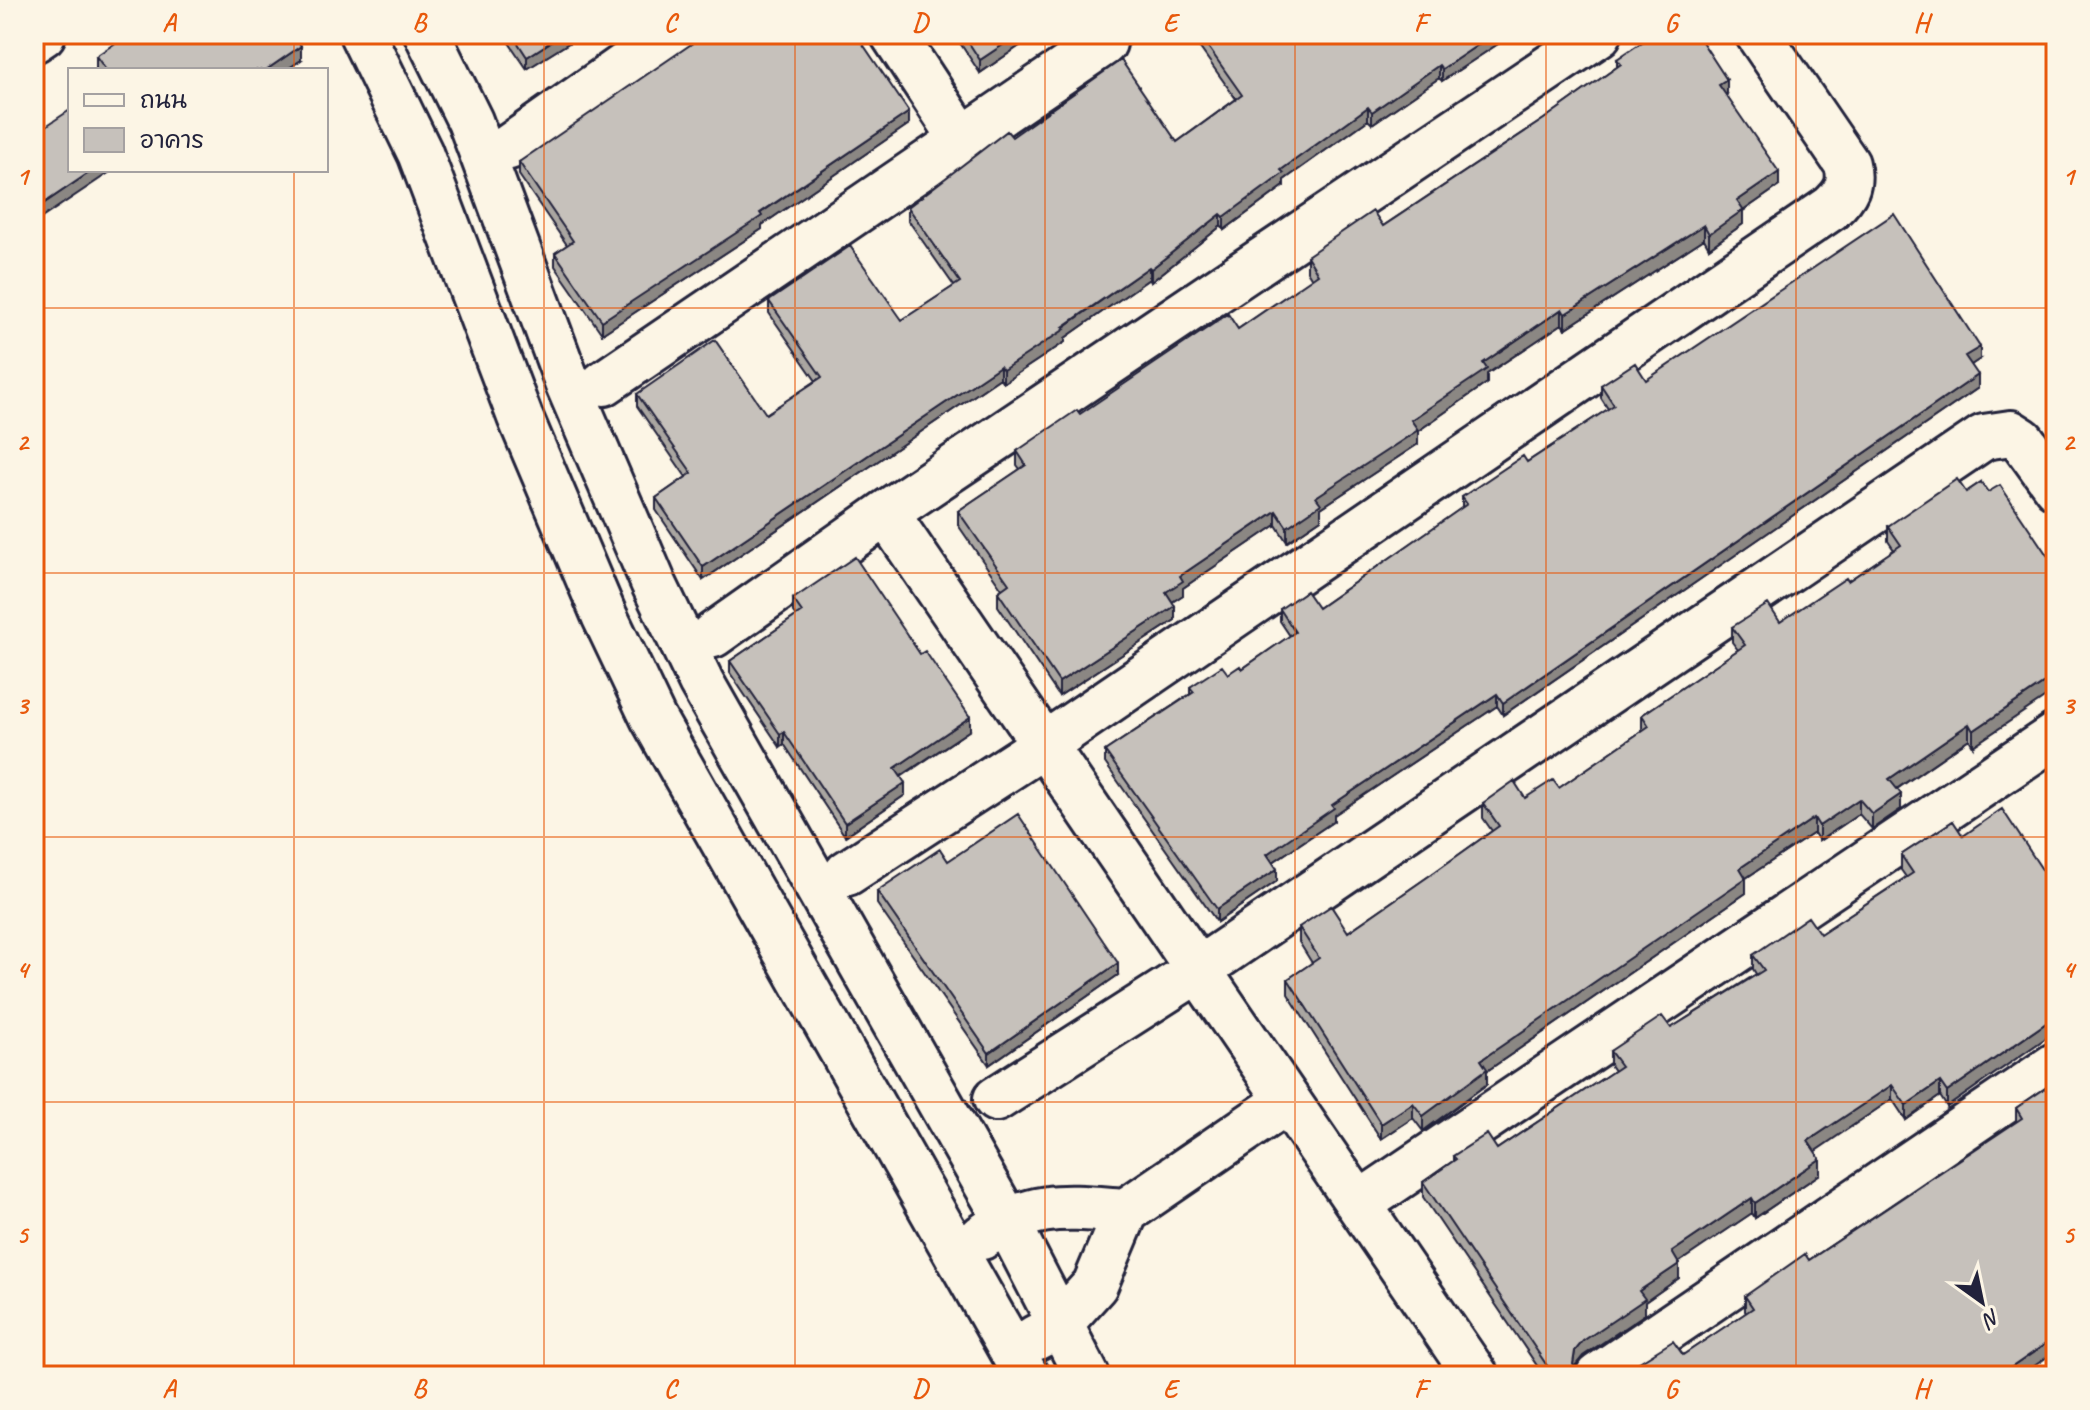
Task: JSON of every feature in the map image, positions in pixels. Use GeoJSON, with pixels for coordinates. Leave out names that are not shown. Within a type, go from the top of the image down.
{"type":"FeatureCollection","features":[{"type":"Feature","properties":{"kind":"street"},"geometry":{"type":"LineString","coordinates":[[34,40],[43,34]]}},
{"type":"Feature","properties":{"kind":"street"},"geometry":{"type":"LineString","coordinates":[[362,34],[420,153],[520,417],[604,615],[653,718],[1019,1363],[1095,1285],[1126,1211],[1287,1101]]}},
{"type":"Feature","properties":{"kind":"street"},"geometry":{"type":"LineString","coordinates":[[427,34],[470,121],[568,384],[653,582],[701,682],[1006,1219],[1058,1326],[1087,1376]]}},
{"type":"Feature","properties":{"kind":"street"},"geometry":{"type":"LineString","coordinates":[[509,147],[670,34]]}},
{"type":"Feature","properties":{"kind":"street"},"geometry":{"type":"LineString","coordinates":[[893,34],[962,139]]}},
{"type":"Feature","properties":{"kind":"street"},"geometry":{"type":"LineString","coordinates":[[713,635],[886,513],[1599,34]]}},
{"type":"Feature","properties":{"kind":"street"},"geometry":{"type":"LineString","coordinates":[[847,873],[1044,745],[1831,208],[1844,196],[1851,180],[1847,164],[1758,34]]}},
{"type":"Feature","properties":{"kind":"street"},"geometry":{"type":"LineString","coordinates":[[604,383],[1104,43]]}},
{"type":"Feature","properties":{"kind":"street"},"geometry":{"type":"LineString","coordinates":[[996,1099],[1198,970],[1984,437],[2011,433],[2022,440],[2056,487]]}},
{"type":"Feature","properties":{"kind":"street"},"geometry":{"type":"LineString","coordinates":[[886,513],[1476,1376]]}},
{"type":"Feature","properties":{"kind":"street"},"geometry":{"type":"LineString","coordinates":[[1359,1204],[2056,735]]}},
{"type":"Feature","properties":{"kind":"street"},"geometry":{"type":"LineString","coordinates":[[1598,1376],[2056,1065]]}},
{"type":"Feature","properties":{"kind":"street"},"geometry":{"type":"LineString","coordinates":[[958,1255],[1006,1219],[1051,1206],[1126,1211]]}},
{"type":"Feature","properties":{"kind":"building"},"geometry":{"type":"Polygon","coordinates":[[[129,34],[292,34],[301,46],[269,68],[105,68],[96,56],[129,34]]]}},
{"type":"Feature","properties":{"kind":"building"},"geometry":{"type":"Polygon","coordinates":[[[512,34],[563,34],[527,57],[512,34]]]}},
{"type":"Feature","properties":{"kind":"building"},"geometry":{"type":"Polygon","coordinates":[[[706,34],[856,34],[909,112],[760,213],[762,216],[602,321],[555,253],[573,241],[519,162],[706,34]]]}},
{"type":"Feature","properties":{"kind":"building"},"geometry":{"type":"Polygon","coordinates":[[[963,34],[1019,34],[980,60],[963,34]]]}},
{"type":"Feature","properties":{"kind":"building"},"geometry":{"type":"Polygon","coordinates":[[[1199,34],[1313,34],[1319,43],[1331,34],[1494,34],[1442,69],[1439,65],[1372,112],[1368,107],[1281,170],[1284,173],[1224,217],[1221,214],[1151,269],[1149,267],[1063,327],[1065,329],[1003,370],[1000,366],[703,567],[656,498],[692,473],[637,394],[715,340],[766,414],[822,377],[769,301],[850,246],[902,320],[960,282],[908,207],[1007,131],[1012,137],[1121,60],[1177,142],[1242,95],[1199,34]]]}},
{"type":"Feature","properties":{"kind":"building"},"geometry":{"type":"Polygon","coordinates":[[[1654,34],[1697,34],[1727,80],[1719,85],[1779,172],[1737,201],[1743,210],[1709,234],[1704,225],[1565,314],[1562,309],[1483,363],[1487,369],[1411,420],[1418,430],[1316,497],[1321,504],[1287,527],[1276,511],[1180,576],[1183,581],[1166,592],[1175,606],[1059,682],[998,592],[1009,584],[958,511],[1026,465],[1017,451],[1077,410],[1080,414],[1228,314],[1238,329],[1318,274],[1307,256],[1373,211],[1383,226],[1544,119],[1621,64],[1617,59],[1654,34]]]}},
{"type":"Feature","properties":{"kind":"building"},"geometry":{"type":"Polygon","coordinates":[[[68,111],[68,172],[90,172],[34,210],[34,134],[68,111]]]}},
{"type":"Feature","properties":{"kind":"building"},"geometry":{"type":"Polygon","coordinates":[[[1894,214],[1980,347],[1965,356],[1978,375],[1503,703],[1497,694],[1332,805],[1334,808],[1267,854],[1277,869],[1217,909],[1105,751],[1194,692],[1190,687],[1222,666],[1228,674],[1240,666],[1242,669],[1295,632],[1280,609],[1306,591],[1318,608],[1467,504],[1462,497],[1523,456],[1527,462],[1614,405],[1601,385],[1635,363],[1646,380],[1894,214]]]}},
{"type":"Feature","properties":{"kind":"building"},"geometry":{"type":"Polygon","coordinates":[[[1957,479],[1966,492],[1981,482],[1988,492],[2000,485],[2047,555],[2056,549],[2056,675],[1973,731],[1969,724],[1889,779],[1901,794],[1872,814],[1859,799],[1819,826],[1814,818],[1740,868],[1746,878],[1481,1060],[1487,1069],[1423,1116],[1413,1103],[1381,1124],[1288,979],[1319,958],[1299,927],[1331,906],[1348,932],[1499,826],[1483,803],[1514,781],[1525,798],[1553,780],[1559,788],[1649,726],[1642,715],[1745,645],[1732,627],[1768,604],[1780,622],[1846,578],[1848,581],[1901,545],[1888,526],[1957,479]]]}},
{"type":"Feature","properties":{"kind":"building"},"geometry":{"type":"Polygon","coordinates":[[[855,557],[920,654],[925,651],[970,717],[895,768],[905,783],[845,823],[784,732],[780,734],[730,661],[802,612],[793,599],[855,557]]]}},
{"type":"Feature","properties":{"kind":"building"},"geometry":{"type":"Polygon","coordinates":[[[2002,809],[2053,886],[2056,884],[2056,1016],[1947,1092],[1940,1082],[1906,1105],[1892,1085],[1808,1141],[1820,1159],[1755,1203],[1752,1198],[1672,1252],[1679,1264],[1639,1291],[1645,1299],[1583,1341],[1575,1351],[1573,1364],[1578,1376],[1554,1376],[1423,1182],[1456,1159],[1453,1156],[1487,1134],[1497,1149],[1621,1066],[1610,1051],[1662,1016],[1671,1028],[1764,970],[1753,955],[1808,917],[1820,934],[1913,873],[1901,855],[1953,821],[1963,836],[2002,809]]]}},
{"type":"Feature","properties":{"kind":"building"},"geometry":{"type":"Polygon","coordinates":[[[1018,814],[1118,963],[989,1053],[877,891],[940,849],[948,861],[1018,814]]]}},
{"type":"Feature","properties":{"kind":"building"},"geometry":{"type":"Polygon","coordinates":[[[2056,1081],[2056,1341],[2052,1344],[2050,1341],[1999,1376],[1617,1376],[1673,1341],[1683,1355],[1753,1308],[1745,1296],[1805,1254],[1809,1260],[2022,1118],[2016,1108],[2056,1081]]]}}]}
